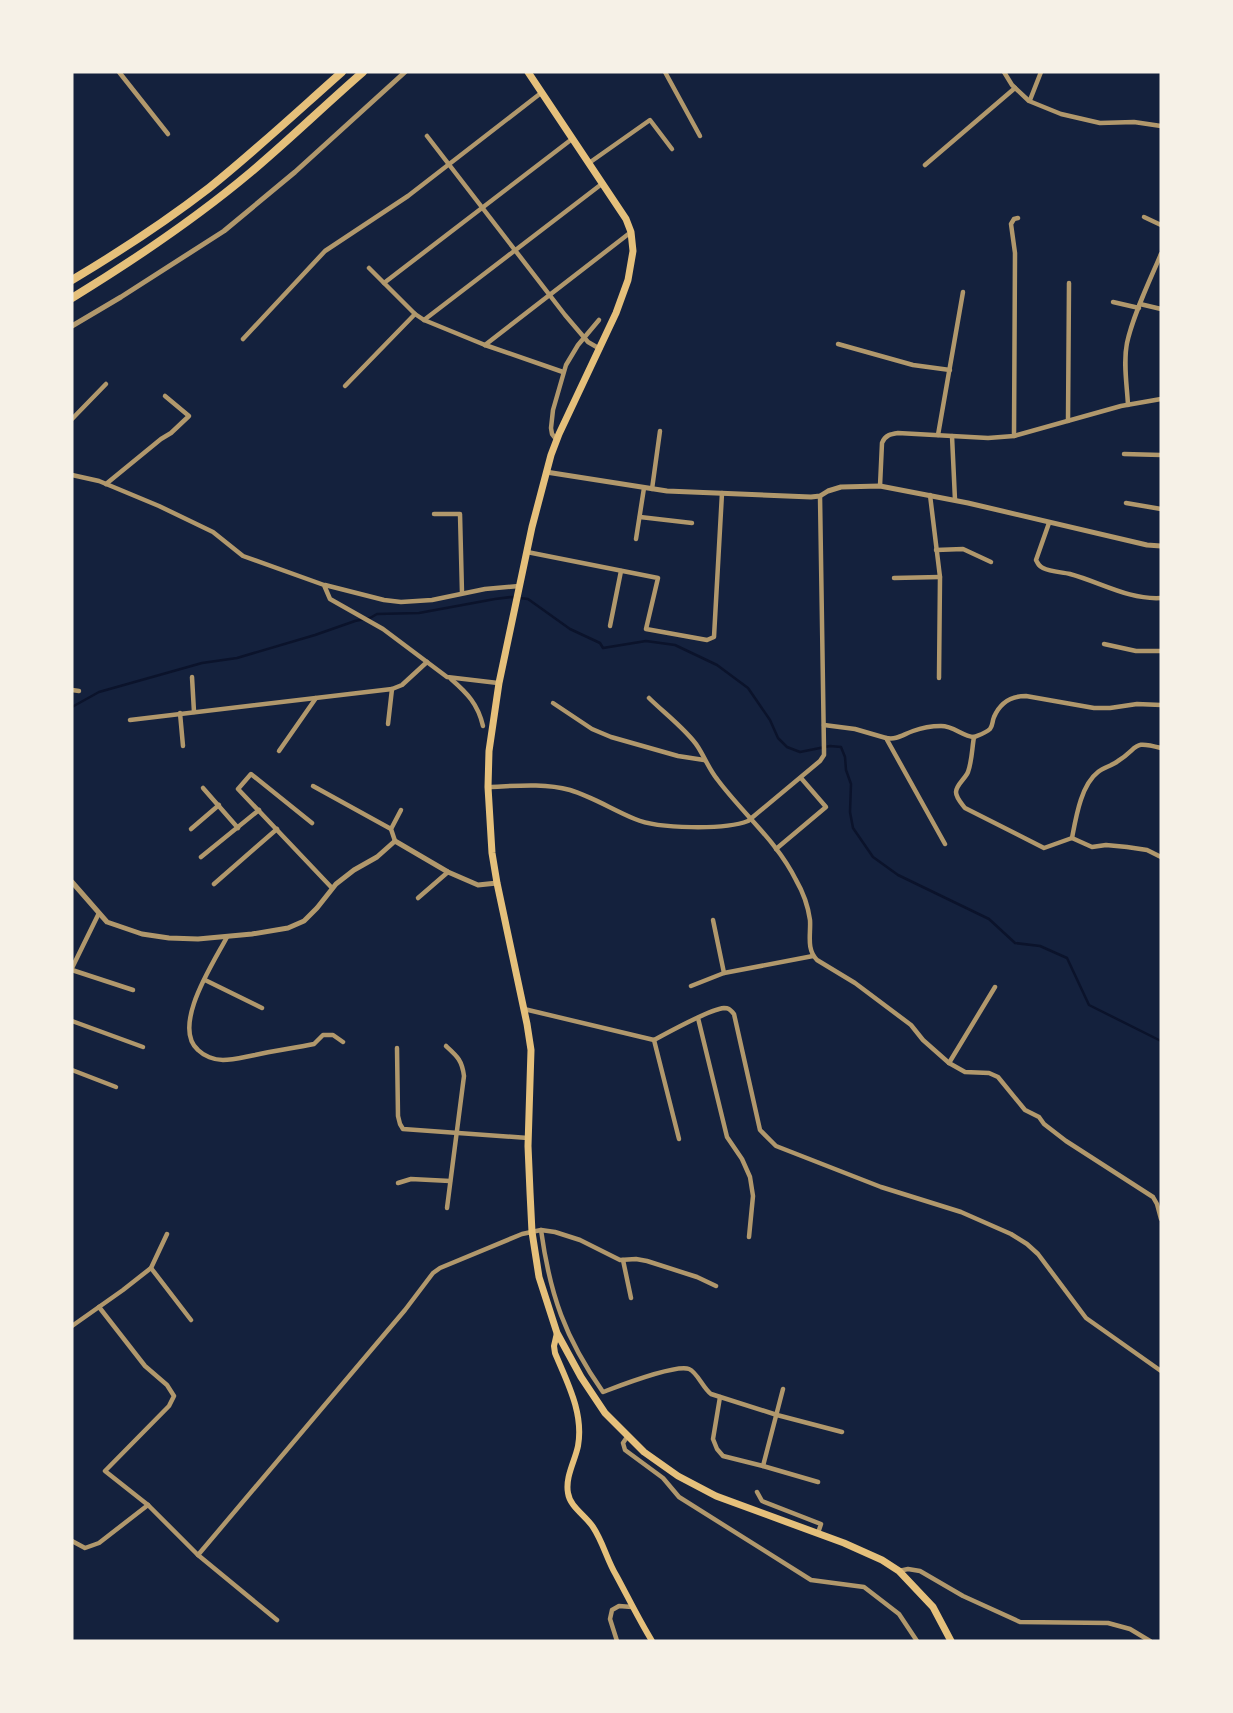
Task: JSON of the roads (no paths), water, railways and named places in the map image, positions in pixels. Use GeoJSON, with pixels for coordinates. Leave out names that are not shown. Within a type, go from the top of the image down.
{"type":"FeatureCollection","features":[{"type":"Feature","properties":{"kind":"highway"},"geometry":{"type":"LineString","coordinates":[[72,280],[129,246],[207,189],[342,72]]}},
{"type":"Feature","properties":{"kind":"highway"},"geometry":{"type":"LineString","coordinates":[[72,298],[125,265],[209,205],[251,172],[363,72]]}},
{"type":"Feature","properties":{"kind":"main road"},"geometry":{"type":"LineString","coordinates":[[528,72],[626,219],[631,232],[633,251],[620,305],[557,439],[546,472],[499,683],[489,751],[489,824],[497,883],[531,1050],[529,1138],[532,1232],[540,1277],[557,1333],[590,1392],[627,1437],[662,1465],[695,1486],[863,1550],[899,1571],[933,1607],[951,1641]]}},
{"type":"Feature","properties":{"kind":"main road"},"geometry":{"type":"LineString","coordinates":[[557,1333],[555,1353],[574,1401],[579,1431],[578,1446],[568,1480],[568,1495],[598,1536],[632,1607],[652,1641]]}},
{"type":"Feature","properties":{"kind":"street"},"geometry":{"type":"LineString","coordinates":[[119,72],[169,134]]}},
{"type":"Feature","properties":{"kind":"street"},"geometry":{"type":"LineString","coordinates":[[72,326],[224,231],[295,172],[405,72]]}},
{"type":"Feature","properties":{"kind":"street"},"geometry":{"type":"LineString","coordinates":[[665,72],[700,136]]}},
{"type":"Feature","properties":{"kind":"street"},"geometry":{"type":"LineString","coordinates":[[1004,72],[1015,88],[1029,101],[1061,114],[1102,123],[1134,122],[1161,126]]}},
{"type":"Feature","properties":{"kind":"street"},"geometry":{"type":"LineString","coordinates":[[1029,101],[1041,72]]}},
{"type":"Feature","properties":{"kind":"street"},"geometry":{"type":"LineString","coordinates":[[925,165],[1015,88]]}},
{"type":"Feature","properties":{"kind":"street"},"geometry":{"type":"LineString","coordinates":[[243,339],[325,251],[408,196],[541,92]]}},
{"type":"Feature","properties":{"kind":"street"},"geometry":{"type":"LineString","coordinates":[[589,163],[650,120],[672,149]]}},
{"type":"Feature","properties":{"kind":"street"},"geometry":{"type":"LineString","coordinates":[[427,136],[549,294],[584,337],[600,349]]}},
{"type":"Feature","properties":{"kind":"street"},"geometry":{"type":"LineString","coordinates":[[384,283],[572,138]]}},
{"type":"Feature","properties":{"kind":"street"},"geometry":{"type":"LineString","coordinates":[[424,320],[603,183]]}},
{"type":"Feature","properties":{"kind":"street"},"geometry":{"type":"LineString","coordinates":[[1144,217],[1161,225]]}},
{"type":"Feature","properties":{"kind":"street"},"geometry":{"type":"LineString","coordinates":[[1014,436],[1015,253],[1011,224],[1018,218]]}},
{"type":"Feature","properties":{"kind":"street"},"geometry":{"type":"LineString","coordinates":[[485,345],[631,232]]}},
{"type":"Feature","properties":{"kind":"street"},"geometry":{"type":"LineString","coordinates":[[1128,405],[1127,346],[1161,254]]}},
{"type":"Feature","properties":{"kind":"street"},"geometry":{"type":"LineString","coordinates":[[369,268],[424,320],[563,372]]}},
{"type":"Feature","properties":{"kind":"street"},"geometry":{"type":"LineString","coordinates":[[1068,421],[1069,283]]}},
{"type":"Feature","properties":{"kind":"street"},"geometry":{"type":"LineString","coordinates":[[938,435],[964,292]]}},
{"type":"Feature","properties":{"kind":"street"},"geometry":{"type":"LineString","coordinates":[[1113,302],[1161,309]]}},
{"type":"Feature","properties":{"kind":"street"},"geometry":{"type":"LineString","coordinates":[[345,386],[415,314]]}},
{"type":"Feature","properties":{"kind":"street"},"geometry":{"type":"LineString","coordinates":[[557,439],[551,428],[563,372],[569,358],[599,320]]}},
{"type":"Feature","properties":{"kind":"street"},"geometry":{"type":"LineString","coordinates":[[838,344],[914,365],[950,370]]}},
{"type":"Feature","properties":{"kind":"street"},"geometry":{"type":"LineString","coordinates":[[72,419],[106,384]]}},
{"type":"Feature","properties":{"kind":"street"},"geometry":{"type":"LineString","coordinates":[[106,484],[189,416],[165,396]]}},
{"type":"Feature","properties":{"kind":"street"},"geometry":{"type":"LineString","coordinates":[[880,486],[882,446],[885,438],[892,434],[998,438],[1014,436],[1128,405],[1161,399]]}},
{"type":"Feature","properties":{"kind":"street"},"geometry":{"type":"LineString","coordinates":[[636,539],[660,431]]}},
{"type":"Feature","properties":{"kind":"street"},"geometry":{"type":"LineString","coordinates":[[952,436],[955,500]]}},
{"type":"Feature","properties":{"kind":"street"},"geometry":{"type":"LineString","coordinates":[[1124,454],[1161,455]]}},
{"type":"Feature","properties":{"kind":"street"},"geometry":{"type":"LineString","coordinates":[[546,472],[689,493],[799,497],[820,496],[841,487],[880,486],[1161,546]]}},
{"type":"Feature","properties":{"kind":"street"},"geometry":{"type":"LineString","coordinates":[[72,475],[106,484],[159,506],[208,529],[243,556],[324,585],[401,603],[432,600],[461,593],[519,589]]}},
{"type":"Feature","properties":{"kind":"street"},"geometry":{"type":"LineString","coordinates":[[527,552],[658,578],[646,629],[707,640],[715,637],[722,493]]}},
{"type":"Feature","properties":{"kind":"street"},"geometry":{"type":"LineString","coordinates":[[930,495],[940,577],[939,677]]}},
{"type":"Feature","properties":{"kind":"street"},"geometry":{"type":"LineString","coordinates":[[488,787],[536,786],[566,789],[639,820],[654,824],[708,827],[741,824],[751,819],[801,778],[824,755],[820,496]]}},
{"type":"Feature","properties":{"kind":"street"},"geometry":{"type":"LineString","coordinates":[[1126,503],[1161,509]]}},
{"type":"Feature","properties":{"kind":"street"},"geometry":{"type":"LineString","coordinates":[[434,514],[460,514],[461,593]]}},
{"type":"Feature","properties":{"kind":"street"},"geometry":{"type":"LineString","coordinates":[[639,517],[692,523]]}},
{"type":"Feature","properties":{"kind":"street"},"geometry":{"type":"LineString","coordinates":[[1049,523],[1036,560],[1043,569],[1071,574],[1132,595],[1161,598]]}},
{"type":"Feature","properties":{"kind":"street"},"geometry":{"type":"LineString","coordinates":[[936,550],[963,549],[991,562]]}},
{"type":"Feature","properties":{"kind":"street"},"geometry":{"type":"LineString","coordinates":[[610,626],[621,571]]}},
{"type":"Feature","properties":{"kind":"street"},"geometry":{"type":"LineString","coordinates":[[894,578],[940,577]]}},
{"type":"Feature","properties":{"kind":"street"},"geometry":{"type":"LineString","coordinates":[[324,585],[330,599],[392,635],[467,693],[480,713],[483,726]]}},
{"type":"Feature","properties":{"kind":"street"},"geometry":{"type":"LineString","coordinates":[[1104,644],[1136,652],[1161,651]]}},
{"type":"Feature","properties":{"kind":"street"},"geometry":{"type":"LineString","coordinates":[[130,719],[392,689],[402,685],[427,662]]}},
{"type":"Feature","properties":{"kind":"street"},"geometry":{"type":"LineString","coordinates":[[192,677],[194,712]]}},
{"type":"Feature","properties":{"kind":"street"},"geometry":{"type":"LineString","coordinates":[[447,677],[499,683]]}},
{"type":"Feature","properties":{"kind":"street"},"geometry":{"type":"LineString","coordinates":[[388,724],[392,689]]}},
{"type":"Feature","properties":{"kind":"street"},"geometry":{"type":"LineString","coordinates":[[72,690],[79,691]]}},
{"type":"Feature","properties":{"kind":"street"},"geometry":{"type":"LineString","coordinates":[[824,725],[855,729],[893,740],[914,731],[941,726],[974,737],[989,729],[1002,705],[1008,699],[1016,697],[1026,696],[1094,708],[1161,705]]}},
{"type":"Feature","properties":{"kind":"street"},"geometry":{"type":"LineString","coordinates":[[279,751],[316,698]]}},
{"type":"Feature","properties":{"kind":"street"},"geometry":{"type":"LineString","coordinates":[[649,698],[695,742],[716,778],[776,849],[792,873],[806,902],[813,956],[855,983],[911,1025],[923,1040],[949,1063],[965,1072],[989,1073],[998,1077],[1025,1110],[1039,1117],[1066,1141],[1153,1197],[1161,1219]]}},
{"type":"Feature","properties":{"kind":"street"},"geometry":{"type":"LineString","coordinates":[[554,703],[592,729],[611,737],[678,756],[704,760]]}},
{"type":"Feature","properties":{"kind":"street"},"geometry":{"type":"LineString","coordinates":[[180,713],[183,746]]}},
{"type":"Feature","properties":{"kind":"street"},"geometry":{"type":"LineString","coordinates":[[974,737],[968,772],[956,791],[965,808],[1044,848],[1072,838],[1091,847],[1106,845],[1137,848],[1154,852],[1161,857]]}},
{"type":"Feature","properties":{"kind":"street"},"geometry":{"type":"LineString","coordinates":[[886,738],[945,844]]}},
{"type":"Feature","properties":{"kind":"street"},"geometry":{"type":"LineString","coordinates":[[1072,838],[1086,788],[1095,775],[1119,761],[1138,744],[1161,748]]}},
{"type":"Feature","properties":{"kind":"street"},"geometry":{"type":"LineString","coordinates":[[312,823],[251,774],[238,789],[332,888]]}},
{"type":"Feature","properties":{"kind":"street"},"geometry":{"type":"LineString","coordinates":[[776,849],[826,807],[801,778]]}},
{"type":"Feature","properties":{"kind":"street"},"geometry":{"type":"LineString","coordinates":[[313,786],[391,829],[395,841],[448,872],[478,886],[497,883]]}},
{"type":"Feature","properties":{"kind":"street"},"geometry":{"type":"LineString","coordinates":[[203,788],[238,828]]}},
{"type":"Feature","properties":{"kind":"street"},"geometry":{"type":"LineString","coordinates":[[191,829],[219,805]]}},
{"type":"Feature","properties":{"kind":"street"},"geometry":{"type":"LineString","coordinates":[[201,857],[259,810]]}},
{"type":"Feature","properties":{"kind":"street"},"geometry":{"type":"LineString","coordinates":[[391,829],[401,810]]}},
{"type":"Feature","properties":{"kind":"street"},"geometry":{"type":"LineString","coordinates":[[214,884],[276,829]]}},
{"type":"Feature","properties":{"kind":"street"},"geometry":{"type":"LineString","coordinates":[[72,882],[107,922],[115,925],[153,937],[227,937],[298,925],[332,888],[395,841]]}},
{"type":"Feature","properties":{"kind":"street"},"geometry":{"type":"LineString","coordinates":[[418,898],[448,872]]}},
{"type":"Feature","properties":{"kind":"street"},"geometry":{"type":"LineString","coordinates":[[99,913],[72,969],[133,990]]}},
{"type":"Feature","properties":{"kind":"street"},"geometry":{"type":"LineString","coordinates":[[713,920],[724,973]]}},
{"type":"Feature","properties":{"kind":"street"},"geometry":{"type":"LineString","coordinates":[[227,937],[191,1013],[188,1033],[192,1044],[206,1056],[223,1060],[314,1044],[323,1035],[333,1035],[343,1042]]}},
{"type":"Feature","properties":{"kind":"street"},"geometry":{"type":"LineString","coordinates":[[691,986],[724,973],[813,956]]}},
{"type":"Feature","properties":{"kind":"street"},"geometry":{"type":"LineString","coordinates":[[205,980],[262,1008]]}},
{"type":"Feature","properties":{"kind":"street"},"geometry":{"type":"LineString","coordinates":[[949,1063],[996,987]]}},
{"type":"Feature","properties":{"kind":"street"},"geometry":{"type":"LineString","coordinates":[[523,1009],[654,1040],[698,1018],[723,1008],[729,1009],[734,1014],[760,1130],[776,1146],[881,1187],[961,1212],[1011,1234],[1038,1254],[1086,1318],[1161,1371]]}},
{"type":"Feature","properties":{"kind":"street"},"geometry":{"type":"LineString","coordinates":[[698,1018],[727,1137],[750,1177],[753,1196],[749,1237]]}},
{"type":"Feature","properties":{"kind":"street"},"geometry":{"type":"LineString","coordinates":[[72,1021],[143,1047]]}},
{"type":"Feature","properties":{"kind":"street"},"geometry":{"type":"LineString","coordinates":[[654,1040],[679,1139]]}},
{"type":"Feature","properties":{"kind":"street"},"geometry":{"type":"LineString","coordinates":[[446,1046],[463,1065],[464,1076],[447,1208]]}},
{"type":"Feature","properties":{"kind":"street"},"geometry":{"type":"LineString","coordinates":[[397,1048],[398,1116],[401,1126],[407,1131],[529,1138]]}},
{"type":"Feature","properties":{"kind":"street"},"geometry":{"type":"LineString","coordinates":[[72,1070],[116,1087]]}},
{"type":"Feature","properties":{"kind":"street"},"geometry":{"type":"LineString","coordinates":[[398,1183],[411,1179],[450,1181]]}},
{"type":"Feature","properties":{"kind":"street"},"geometry":{"type":"LineString","coordinates":[[541,1230],[547,1270],[558,1310],[584,1363],[603,1392],[666,1371],[688,1368],[711,1394],[842,1432]]}},
{"type":"Feature","properties":{"kind":"street"},"geometry":{"type":"LineString","coordinates":[[198,1555],[405,1310],[433,1273],[446,1265],[522,1234],[541,1230],[580,1240],[623,1260],[647,1261],[716,1286]]}},
{"type":"Feature","properties":{"kind":"street"},"geometry":{"type":"LineString","coordinates":[[72,1326],[151,1268],[167,1234]]}},
{"type":"Feature","properties":{"kind":"street"},"geometry":{"type":"LineString","coordinates":[[623,1260],[631,1298]]}},
{"type":"Feature","properties":{"kind":"street"},"geometry":{"type":"LineString","coordinates":[[151,1268],[191,1320]]}},
{"type":"Feature","properties":{"kind":"street"},"geometry":{"type":"LineString","coordinates":[[99,1307],[145,1366],[167,1385],[174,1396],[169,1406],[105,1471],[148,1505],[198,1555],[276,1620]]}},
{"type":"Feature","properties":{"kind":"street"},"geometry":{"type":"LineString","coordinates":[[764,1466],[783,1389]]}},
{"type":"Feature","properties":{"kind":"street"},"geometry":{"type":"LineString","coordinates":[[720,1397],[713,1438],[723,1456],[818,1482]]}},
{"type":"Feature","properties":{"kind":"street"},"geometry":{"type":"LineString","coordinates":[[627,1437],[625,1450],[663,1478],[680,1497],[811,1580],[864,1587],[899,1614],[917,1641]]}},
{"type":"Feature","properties":{"kind":"street"},"geometry":{"type":"LineString","coordinates":[[757,1492],[762,1500],[770,1505],[821,1524],[818,1533]]}},
{"type":"Feature","properties":{"kind":"street"},"geometry":{"type":"LineString","coordinates":[[72,1541],[85,1548],[96,1545],[148,1505]]}},
{"type":"Feature","properties":{"kind":"street"},"geometry":{"type":"LineString","coordinates":[[899,1571],[920,1571],[1020,1622],[1108,1623],[1130,1629],[1150,1641]]}},
{"type":"Feature","properties":{"kind":"street"},"geometry":{"type":"LineString","coordinates":[[617,1641],[610,1615],[615,1607],[632,1607]]}},
{"type":"Feature","properties":{"kind":"waterway"},"geometry":{"type":"LineString","coordinates":[[72,707],[99,692],[202,663],[237,658],[377,614],[419,613],[511,597],[528,599],[570,629],[600,643],[603,648],[646,641],[675,645],[717,665],[748,688],[770,720],[778,738],[787,747],[800,752],[830,746],[841,747],[851,784],[850,812],[853,828],[873,857],[898,875],[989,919],[1015,943],[1040,946],[1067,958],[1089,1005],[1161,1041]]}}]}
